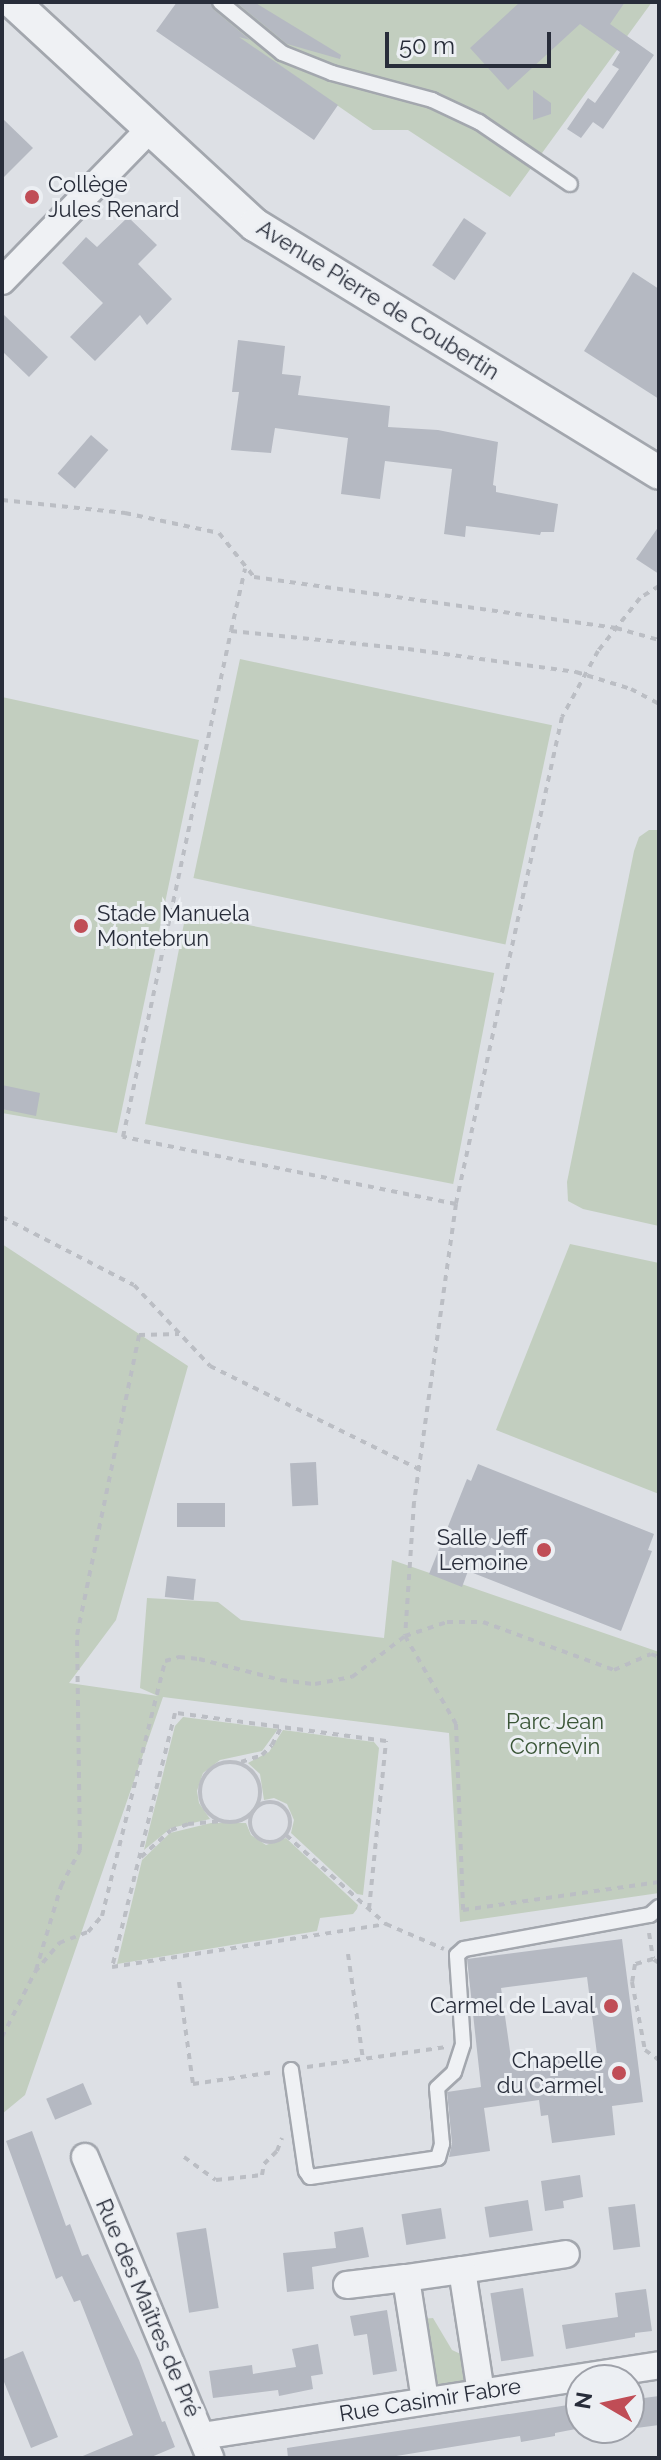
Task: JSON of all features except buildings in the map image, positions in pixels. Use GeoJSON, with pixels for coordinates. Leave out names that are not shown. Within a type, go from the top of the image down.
{"type":"FeatureCollection","features":[{"type":"Feature","properties":{"kind":"street","name":"Avenue Pierre de Coubertin"},"geometry":{"type":"LineString","coordinates":[[13,2],[255,225],[659,473]]}},
{"type":"Feature","properties":{"kind":"street"},"geometry":{"type":"LineString","coordinates":[[2,281],[149,130]]}},
{"type":"Feature","properties":{"kind":"street","name":"Rue des Maîtres de Pré"},"geometry":{"type":"LineString","coordinates":[[85,2157],[206,2447]]}},
{"type":"Feature","properties":{"kind":"street"},"geometry":{"type":"LineString","coordinates":[[347,2285],[566,2254]]}},
{"type":"Feature","properties":{"kind":"street"},"geometry":{"type":"LineString","coordinates":[[462,2270],[481,2393]]}},
{"type":"Feature","properties":{"kind":"street"},"geometry":{"type":"LineString","coordinates":[[406,2278],[425,2400]]}},
{"type":"Feature","properties":{"kind":"street","name":"Rue Casimir Fabre"},"geometry":{"type":"LineString","coordinates":[[206,2447],[425,2400],[659,2365]]}},
{"type":"Feature","properties":{"kind":"lane"},"geometry":{"type":"LineString","coordinates":[[220,2],[282,53],[332,73],[432,100],[479,122],[570,184]]}},
{"type":"Feature","properties":{"kind":"lane"},"geometry":{"type":"LineString","coordinates":[[291,2070],[306,2171],[310,2177],[438,2158],[442,2144],[437,2088],[454,2072],[463,2044],[457,1955],[464,1949],[654,1911]]}},
{"type":"Feature","properties":{"kind":"path"},"geometry":{"type":"LineString","coordinates":[[2,500],[125,513],[219,533],[254,577],[616,628],[659,640]]}},
{"type":"Feature","properties":{"kind":"path"},"geometry":{"type":"LineString","coordinates":[[245,569],[123,1137],[456,1204]]}},
{"type":"Feature","properties":{"kind":"path"},"geometry":{"type":"LineString","coordinates":[[659,586],[640,598],[616,628],[584,675],[562,717],[456,1204],[418,1469],[405,1636],[456,1724],[463,1910],[659,1882]]}},
{"type":"Feature","properties":{"kind":"path"},"geometry":{"type":"LineString","coordinates":[[231,631],[408,649],[584,675],[631,689],[659,704]]}},
{"type":"Feature","properties":{"kind":"path"},"geometry":{"type":"LineString","coordinates":[[2,1217],[134,1285],[210,1366],[418,1469]]}},
{"type":"Feature","properties":{"kind":"path"},"geometry":{"type":"LineString","coordinates":[[2,2037],[35,1972],[61,1886],[80,1850],[77,1635],[139,1335],[179,1334]]}},
{"type":"Feature","properties":{"kind":"path"},"geometry":{"type":"LineString","coordinates":[[35,1972],[59,1943],[88,1932],[102,1916],[165,1661],[179,1657],[199,1659],[281,1680],[315,1684],[352,1677],[405,1636],[447,1622],[483,1622],[614,1670],[651,1654],[659,1657]]}},
{"type":"Feature","properties":{"kind":"path"},"geometry":{"type":"LineString","coordinates":[[369,1909],[386,1741],[175,1713],[112,1967],[386,1924]]}},
{"type":"Feature","properties":{"kind":"path"},"geometry":{"type":"LineString","coordinates":[[223,1821],[210,1815],[203,1805],[199,1791],[203,1778],[212,1767],[225,1761],[239,1762],[262,1755],[272,1745],[281,1727]]}},
{"type":"Feature","properties":{"kind":"path"},"geometry":{"type":"LineString","coordinates":[[139,1859],[171,1830],[188,1824],[236,1822],[255,1809],[264,1802],[283,1805],[289,1813],[291,1824],[286,1835],[277,1842],[265,1842],[255,1836],[250,1826],[255,1809],[261,1793],[259,1780],[251,1768],[239,1762]]}},
{"type":"Feature","properties":{"kind":"path"},"geometry":{"type":"LineString","coordinates":[[286,1835],[386,1924],[457,1955]]}},
{"type":"Feature","properties":{"kind":"path"},"geometry":{"type":"LineString","coordinates":[[653,1959],[654,1911]]}},
{"type":"Feature","properties":{"kind":"path"},"geometry":{"type":"LineString","coordinates":[[348,1954],[363,2059]]}},
{"type":"Feature","properties":{"kind":"path"},"geometry":{"type":"LineString","coordinates":[[659,1963],[653,1959],[635,1964],[632,1982],[645,2050],[659,2060]]}},
{"type":"Feature","properties":{"kind":"path"},"geometry":{"type":"LineString","coordinates":[[184,2157],[216,2180],[262,2175],[264,2164],[277,2151],[283,2133]]}},
{"type":"Feature","properties":{"kind":"green space"},"geometry":{"type":"Polygon","coordinates":[[[187,2],[652,2],[510,197],[408,130],[373,130],[187,2]]]}},
{"type":"Feature","properties":{"kind":"green space"},"geometry":{"type":"Polygon","coordinates":[[[240,659],[552,725],[505,944],[193,878],[240,659]]]}},
{"type":"Feature","properties":{"kind":"green space","name":"Stade Manuela Montebrun"},"geometry":{"type":"Polygon","coordinates":[[[2,697],[199,740],[117,1133],[2,1113],[2,697]]]}},
{"type":"Feature","properties":{"kind":"green space"},"geometry":{"type":"Polygon","coordinates":[[[649,830],[659,830],[659,1226],[583,1209],[568,1201],[567,1182],[634,851],[639,837],[649,830]]]}},
{"type":"Feature","properties":{"kind":"green space"},"geometry":{"type":"Polygon","coordinates":[[[186,913],[494,973],[453,1184],[145,1124],[186,913]]]}},
{"type":"Feature","properties":{"kind":"green space","name":"Parc Jean Cornevin"},"geometry":{"type":"Polygon","coordinates":[[[2,1244],[188,1366],[116,1620],[69,1683],[158,1696],[140,1688],[147,1598],[218,1602],[241,1620],[384,1638],[392,1560],[659,1652],[659,1893],[460,1922],[449,1733],[163,1697],[25,2095],[2,2114],[2,1244]]]}},
{"type":"Feature","properties":{"kind":"green space"},"geometry":{"type":"Polygon","coordinates":[[[570,1244],[659,1263],[659,1494],[496,1430],[570,1244]]]}},
{"type":"Feature","properties":{"kind":"green space"},"geometry":{"type":"Polygon","coordinates":[[[183,1717],[278,1729],[262,1751],[220,1760],[203,1773],[197,1791],[199,1803],[210,1819],[171,1828],[144,1850],[175,1726],[183,1717]]]}},
{"type":"Feature","properties":{"kind":"green space"},"geometry":{"type":"Polygon","coordinates":[[[283,1730],[374,1742],[379,1748],[363,1895],[357,1894],[291,1833],[294,1820],[287,1804],[274,1798],[264,1800],[260,1774],[248,1763],[269,1752],[283,1730]]]}},
{"type":"Feature","properties":{"kind":"green space"},"geometry":{"type":"Polygon","coordinates":[[[211,1823],[246,1823],[251,1835],[266,1845],[286,1838],[358,1905],[357,1909],[353,1914],[320,1918],[317,1931],[117,1964],[142,1860],[170,1833],[211,1823]]]}},
{"type":"Feature","properties":{"kind":"green space"},"geometry":{"type":"Polygon","coordinates":[[[433,2318],[452,2350],[467,2357],[467,2381],[460,2385],[444,2388],[432,2379],[422,2319],[433,2318]]]}},
{"type":"Feature","properties":{"kind":"place","name":"Collège Jules Renard"},"geometry":{"type":"Point","coordinates":[32,197]}},
{"type":"Feature","properties":{"kind":"place","name":"Stade Manuela Montebrun"},"geometry":{"type":"Point","coordinates":[81,926]}},
{"type":"Feature","properties":{"kind":"place","name":"Salle Jeff Lemoine"},"geometry":{"type":"Point","coordinates":[544,1550]}},
{"type":"Feature","properties":{"kind":"place","name":"Carmel de Laval"},"geometry":{"type":"Point","coordinates":[611,2006]}},
{"type":"Feature","properties":{"kind":"place","name":"Chapelle du Carmel"},"geometry":{"type":"Point","coordinates":[619,2073]}}]}
